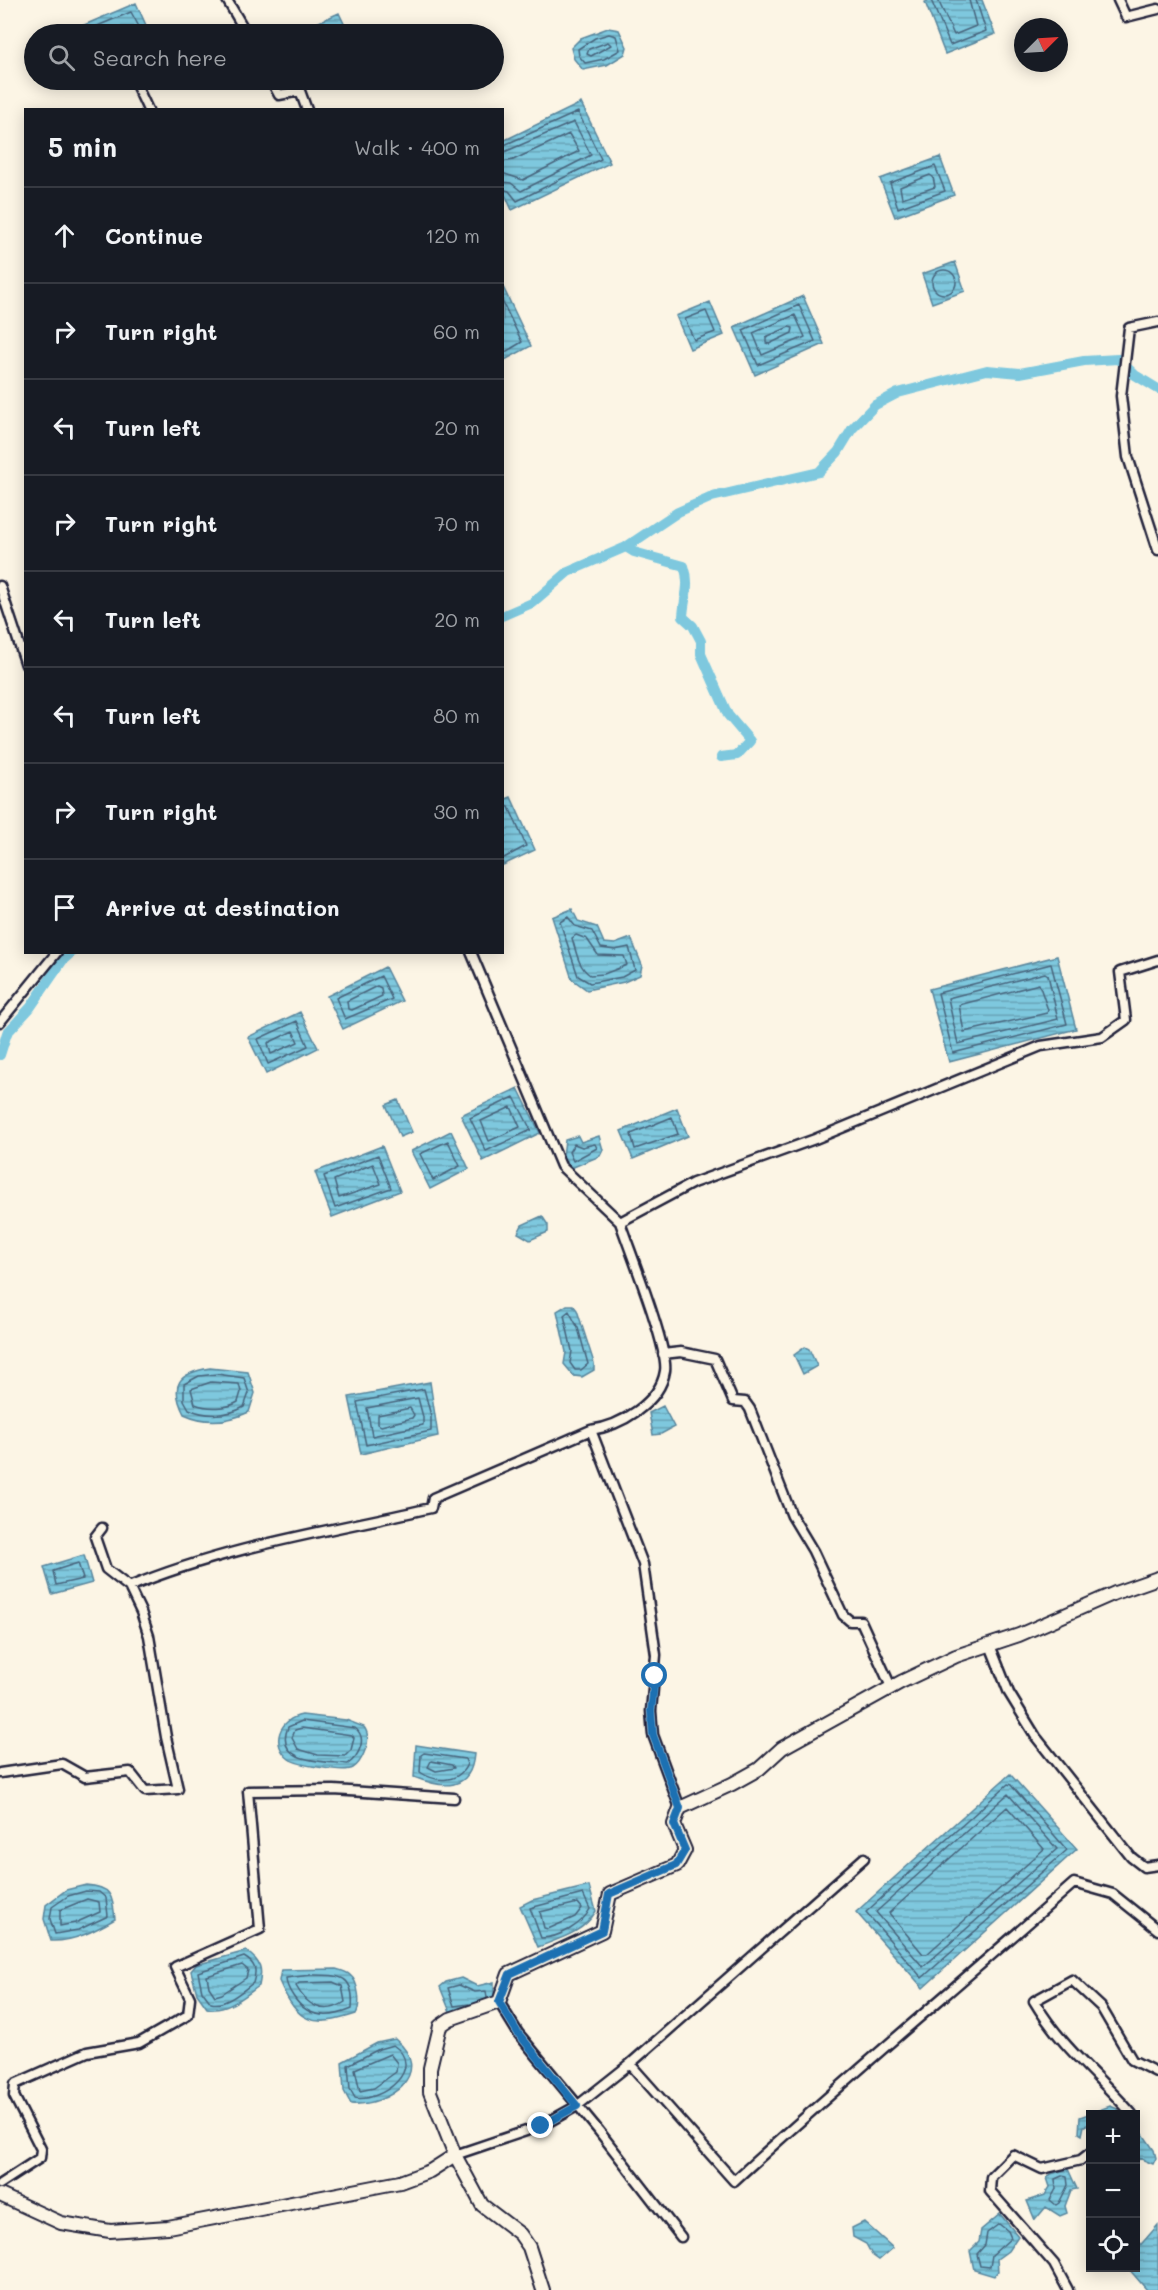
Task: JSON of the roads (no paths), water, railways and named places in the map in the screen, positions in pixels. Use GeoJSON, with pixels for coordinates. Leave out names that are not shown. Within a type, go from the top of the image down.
{"type":"FeatureCollection","features":[{"type":"Feature","properties":{"kind":"street"},"geometry":{"type":"LineString","coordinates":[[227,0],[241,24]]}},
{"type":"Feature","properties":{"kind":"street"},"geometry":{"type":"LineString","coordinates":[[1118,0],[1126,17],[1158,9]]}},
{"type":"Feature","properties":{"kind":"street"},"geometry":{"type":"LineString","coordinates":[[139,90],[147,108]]}},
{"type":"Feature","properties":{"kind":"street"},"geometry":{"type":"LineString","coordinates":[[276,90],[279,95],[300,91],[306,108]]}},
{"type":"Feature","properties":{"kind":"street"},"geometry":{"type":"LineString","coordinates":[[1158,322],[1129,328],[1121,396],[1128,457],[1158,550]]}},
{"type":"Feature","properties":{"kind":"street"},"geometry":{"type":"LineString","coordinates":[[0,586],[24,659]]}},
{"type":"Feature","properties":{"kind":"street"},"geometry":{"type":"LineString","coordinates":[[0,1022],[55,954]]}},
{"type":"Feature","properties":{"kind":"street"},"geometry":{"type":"LineString","coordinates":[[129,1587],[156,1576],[276,1541],[430,1508],[433,1498],[591,1430],[607,1428],[630,1417],[648,1401],[661,1384],[666,1370],[663,1354],[620,1222],[561,1166],[472,954]]}},
{"type":"Feature","properties":{"kind":"street"},"geometry":{"type":"LineString","coordinates":[[620,1222],[693,1183],[815,1139],[1041,1046],[1102,1037],[1126,1020],[1120,972],[1158,960]]}},
{"type":"Feature","properties":{"kind":"street"},"geometry":{"type":"LineString","coordinates":[[663,1354],[681,1352],[715,1359],[733,1401],[745,1402],[750,1409],[792,1516],[813,1551],[843,1615],[850,1621],[861,1621],[865,1627],[892,1689]]}},
{"type":"Feature","properties":{"kind":"street"},"geometry":{"type":"LineString","coordinates":[[543,2290],[529,2247],[520,2234],[482,2205],[455,2156],[430,2092],[436,2034],[440,2026],[450,2019],[499,2002],[510,1974],[602,1931],[609,1894],[676,1865],[685,1850],[674,1824],[680,1808],[653,1735],[651,1711],[656,1655],[643,1564],[591,1430]]}},
{"type":"Feature","properties":{"kind":"street"},"geometry":{"type":"LineString","coordinates":[[0,1773],[62,1764],[85,1777],[130,1772],[145,1791],[178,1789],[166,1737],[149,1636],[129,1587],[106,1569],[95,1537],[102,1528]]}},
{"type":"Feature","properties":{"kind":"street"},"geometry":{"type":"LineString","coordinates":[[680,1808],[732,1785],[759,1769],[792,1742],[901,1682],[956,1656],[990,1645],[1114,1593],[1158,1578]]}},
{"type":"Feature","properties":{"kind":"street"},"geometry":{"type":"LineString","coordinates":[[990,1645],[1009,1693],[1036,1737],[1131,1857],[1144,1867],[1158,1865]]}},
{"type":"Feature","properties":{"kind":"street"},"geometry":{"type":"LineString","coordinates":[[0,2184],[40,2158],[41,2149],[14,2096],[15,2084],[87,2052],[139,2043],[188,2015],[190,1998],[175,1967],[260,1929],[248,1791],[343,1790],[454,1798]]}},
{"type":"Feature","properties":{"kind":"street"},"geometry":{"type":"LineString","coordinates":[[0,2195],[61,2223],[110,2231],[168,2227],[400,2182],[430,2171],[455,2156],[541,2126],[577,2106],[630,2064],[864,1858]]}},
{"type":"Feature","properties":{"kind":"street"},"geometry":{"type":"LineString","coordinates":[[630,2064],[734,2181],[852,2073],[962,1981],[1074,1882],[1113,1894],[1158,1930]]}},
{"type":"Feature","properties":{"kind":"street"},"geometry":{"type":"LineString","coordinates":[[1127,2110],[1057,2035],[1034,2001],[1072,1980],[1101,2007],[1132,2060],[1158,2073]]}},
{"type":"Feature","properties":{"kind":"street"},"geometry":{"type":"LineString","coordinates":[[499,2002],[518,2033],[681,2237]]}},
{"type":"Feature","properties":{"kind":"street"},"geometry":{"type":"LineString","coordinates":[[1068,2290],[1054,2264],[990,2191],[991,2177],[1013,2155],[1042,2169],[1081,2160],[1086,2156]]}},
{"type":"Feature","properties":{"kind":"water"},"geometry":{"type":"Polygon","coordinates":[[[929,0],[982,0],[995,34],[945,54],[925,2],[929,0]]]}},
{"type":"Feature","properties":{"kind":"water"},"geometry":{"type":"Polygon","coordinates":[[[136,3],[145,24],[87,24],[136,3]]]}},
{"type":"Feature","properties":{"kind":"water"},"geometry":{"type":"Polygon","coordinates":[[[339,13],[344,24],[314,24],[339,13]]]}},
{"type":"Feature","properties":{"kind":"water"},"geometry":{"type":"Polygon","coordinates":[[[608,28],[619,30],[627,47],[625,54],[607,65],[583,70],[574,59],[571,48],[581,38],[608,28]]]}},
{"type":"Feature","properties":{"kind":"water"},"geometry":{"type":"Polygon","coordinates":[[[581,103],[610,163],[512,210],[504,192],[504,141],[581,103]]]}},
{"type":"Feature","properties":{"kind":"water"},"geometry":{"type":"Polygon","coordinates":[[[940,157],[954,195],[895,217],[880,179],[940,157]]]}},
{"type":"Feature","properties":{"kind":"water"},"geometry":{"type":"Polygon","coordinates":[[[955,262],[965,291],[932,303],[922,274],[955,262]]]}},
{"type":"Feature","properties":{"kind":"water"},"geometry":{"type":"Polygon","coordinates":[[[504,289],[531,346],[504,360],[504,289]]]}},
{"type":"Feature","properties":{"kind":"water"},"geometry":{"type":"Polygon","coordinates":[[[803,296],[824,344],[755,375],[734,327],[803,296]]]}},
{"type":"Feature","properties":{"kind":"water"},"geometry":{"type":"Polygon","coordinates":[[[710,302],[724,335],[690,349],[676,316],[710,302]]]}},
{"type":"Feature","properties":{"kind":"water"},"geometry":{"type":"Polygon","coordinates":[[[511,797],[535,850],[504,865],[504,800],[511,797]]]}},
{"type":"Feature","properties":{"kind":"water"},"geometry":{"type":"Polygon","coordinates":[[[572,909],[578,921],[597,927],[604,943],[615,944],[631,938],[642,965],[640,975],[624,982],[587,990],[572,979],[552,917],[572,909]]]}},
{"type":"Feature","properties":{"kind":"water"},"geometry":{"type":"Polygon","coordinates":[[[1057,956],[1076,1029],[949,1062],[929,989],[1057,956]]]}},
{"type":"Feature","properties":{"kind":"water"},"geometry":{"type":"Polygon","coordinates":[[[385,967],[402,1001],[343,1029],[327,996],[385,967]]]}},
{"type":"Feature","properties":{"kind":"water"},"geometry":{"type":"Polygon","coordinates":[[[300,1012],[318,1048],[266,1074],[248,1037],[300,1012]]]}},
{"type":"Feature","properties":{"kind":"water"},"geometry":{"type":"Polygon","coordinates":[[[518,1088],[540,1133],[483,1161],[461,1115],[518,1088]]]}},
{"type":"Feature","properties":{"kind":"water"},"geometry":{"type":"Polygon","coordinates":[[[398,1100],[412,1132],[400,1137],[386,1105],[398,1100]]]}},
{"type":"Feature","properties":{"kind":"water"},"geometry":{"type":"Polygon","coordinates":[[[677,1108],[688,1136],[633,1159],[621,1131],[677,1108]]]}},
{"type":"Feature","properties":{"kind":"water"},"geometry":{"type":"Polygon","coordinates":[[[451,1131],[469,1169],[430,1189],[411,1151],[451,1131]]]}},
{"type":"Feature","properties":{"kind":"water"},"geometry":{"type":"Polygon","coordinates":[[[578,1136],[581,1142],[599,1136],[603,1150],[600,1156],[571,1168],[563,1156],[565,1140],[578,1136]]]}},
{"type":"Feature","properties":{"kind":"water"},"geometry":{"type":"Polygon","coordinates":[[[382,1146],[400,1191],[332,1217],[315,1172],[382,1146]]]}},
{"type":"Feature","properties":{"kind":"water"},"geometry":{"type":"Polygon","coordinates":[[[542,1216],[548,1225],[548,1232],[530,1240],[518,1233],[522,1225],[542,1216]]]}},
{"type":"Feature","properties":{"kind":"water"},"geometry":{"type":"Polygon","coordinates":[[[567,1305],[573,1305],[577,1310],[594,1363],[594,1370],[582,1377],[574,1376],[564,1364],[566,1352],[557,1311],[567,1305]]]}},
{"type":"Feature","properties":{"kind":"water"},"geometry":{"type":"Polygon","coordinates":[[[805,1347],[809,1349],[817,1366],[803,1374],[794,1355],[805,1347]]]}},
{"type":"Feature","properties":{"kind":"water"},"geometry":{"type":"Polygon","coordinates":[[[210,1368],[248,1372],[255,1393],[249,1412],[217,1421],[184,1414],[177,1395],[180,1382],[191,1373],[210,1368]]]}},
{"type":"Feature","properties":{"kind":"water"},"geometry":{"type":"Polygon","coordinates":[[[430,1382],[438,1436],[361,1454],[349,1397],[430,1382]]]}},
{"type":"Feature","properties":{"kind":"water"},"geometry":{"type":"Polygon","coordinates":[[[663,1406],[674,1427],[661,1434],[653,1435],[649,1413],[663,1406]]]}},
{"type":"Feature","properties":{"kind":"water"},"geometry":{"type":"Polygon","coordinates":[[[84,1555],[92,1583],[52,1594],[44,1567],[84,1555]]]}},
{"type":"Feature","properties":{"kind":"water"},"geometry":{"type":"Polygon","coordinates":[[[302,1715],[346,1720],[364,1727],[368,1736],[367,1743],[357,1765],[348,1769],[331,1769],[301,1764],[289,1759],[280,1746],[280,1733],[288,1721],[302,1715]]]}},
{"type":"Feature","properties":{"kind":"water"},"geometry":{"type":"Polygon","coordinates":[[[416,1745],[474,1754],[472,1767],[467,1776],[453,1784],[434,1784],[424,1781],[414,1777],[416,1745]]]}},
{"type":"Feature","properties":{"kind":"water"},"geometry":{"type":"Polygon","coordinates":[[[1010,1774],[1077,1849],[923,1988],[856,1912],[1010,1774]]]}},
{"type":"Feature","properties":{"kind":"water"},"geometry":{"type":"Polygon","coordinates":[[[86,1885],[106,1890],[113,1904],[115,1919],[68,1940],[51,1941],[44,1919],[46,1905],[66,1890],[86,1885]]]}},
{"type":"Feature","properties":{"kind":"water"},"geometry":{"type":"Polygon","coordinates":[[[589,1886],[596,1911],[591,1918],[571,1934],[538,1947],[520,1906],[532,1900],[589,1886]]]}},
{"type":"Feature","properties":{"kind":"water"},"geometry":{"type":"Polygon","coordinates":[[[246,1951],[260,1966],[259,1986],[228,2006],[207,2008],[197,1994],[191,1971],[196,1965],[246,1951]]]}},
{"type":"Feature","properties":{"kind":"water"},"geometry":{"type":"Polygon","coordinates":[[[336,1969],[353,1978],[358,1994],[356,2014],[328,2021],[308,2019],[293,2006],[279,1981],[281,1970],[336,1969]]]}},
{"type":"Feature","properties":{"kind":"water"},"geometry":{"type":"Polygon","coordinates":[[[461,1978],[477,1986],[494,1982],[494,2000],[451,2014],[440,1987],[446,1982],[461,1978]]]}},
{"type":"Feature","properties":{"kind":"water"},"geometry":{"type":"Polygon","coordinates":[[[395,2039],[406,2052],[411,2064],[409,2075],[392,2094],[379,2100],[351,2104],[344,2091],[342,2062],[377,2043],[395,2039]]]}},
{"type":"Feature","properties":{"kind":"water"},"geometry":{"type":"Polygon","coordinates":[[[1110,2106],[1119,2110],[1099,2110],[1110,2106]]]}},
{"type":"Feature","properties":{"kind":"water"},"geometry":{"type":"Polygon","coordinates":[[[1086,2115],[1086,2125],[1082,2135],[1079,2133],[1080,2117],[1086,2115]]]}},
{"type":"Feature","properties":{"kind":"water"},"geometry":{"type":"Polygon","coordinates":[[[1140,2130],[1154,2150],[1156,2158],[1153,2164],[1140,2158],[1140,2130]]]}},
{"type":"Feature","properties":{"kind":"water"},"geometry":{"type":"Polygon","coordinates":[[[1068,2169],[1077,2189],[1071,2190],[1065,2206],[1067,2213],[1060,2216],[1046,2207],[1035,2220],[1027,2201],[1045,2195],[1050,2187],[1047,2178],[1051,2174],[1068,2169]]]}},
{"type":"Feature","properties":{"kind":"water"},"geometry":{"type":"Polygon","coordinates":[[[1000,2214],[1018,2236],[1008,2251],[997,2259],[998,2271],[994,2276],[974,2270],[970,2251],[979,2242],[981,2230],[1000,2214]]]}},
{"type":"Feature","properties":{"kind":"water"},"geometry":{"type":"Polygon","coordinates":[[[864,2222],[893,2248],[879,2260],[872,2255],[866,2244],[853,2237],[852,2228],[864,2222]]]}},
{"type":"Feature","properties":{"kind":"water"},"geometry":{"type":"Polygon","coordinates":[[[1158,2225],[1158,2290],[1147,2290],[1131,2272],[1140,2272],[1140,2245],[1158,2225]]]}},
{"type":"Feature","properties":{"kind":"waterway"},"geometry":{"type":"LineString","coordinates":[[504,615],[532,603],[568,572],[626,547],[678,512],[712,497],[819,472],[838,452],[852,429],[875,405],[898,393],[987,370],[1020,373],[1084,361],[1118,359],[1135,375],[1158,389]]}},
{"type":"Feature","properties":{"kind":"waterway"},"geometry":{"type":"LineString","coordinates":[[626,547],[634,552],[684,566],[687,585],[683,617],[693,626],[701,641],[701,654],[728,715],[750,741],[737,755],[721,757]]}},
{"type":"Feature","properties":{"kind":"waterway"},"geometry":{"type":"LineString","coordinates":[[0,1055],[7,1033],[30,1008],[63,960],[70,954]]}}]}
